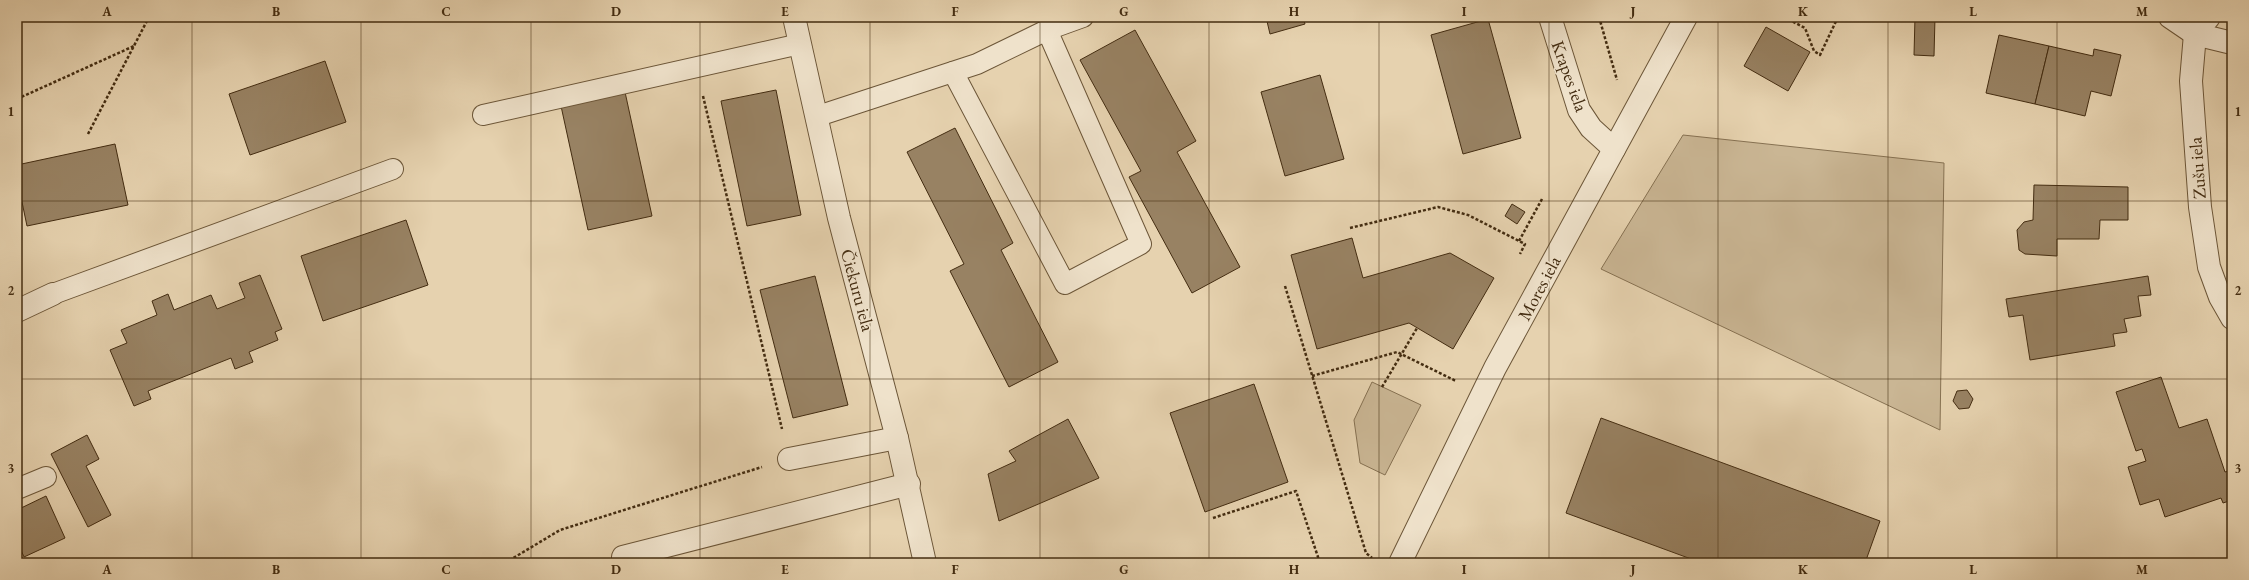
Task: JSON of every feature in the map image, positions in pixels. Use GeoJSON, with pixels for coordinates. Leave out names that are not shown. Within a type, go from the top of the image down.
{"type":"FeatureCollection","features":[{"type":"Feature","properties":{"kind":"street","name":"Čiekuru iela"},"geometry":{"type":"LineString","coordinates":[[794,17],[818,116],[839,218],[909,484],[925,563]]}},
{"type":"Feature","properties":{"kind":"street","name":"Krapes iela"},"geometry":{"type":"LineString","coordinates":[[1550,17],[1579,110],[1591,128],[1614,149]]}},
{"type":"Feature","properties":{"kind":"street","name":"Mores iela"},"geometry":{"type":"LineString","coordinates":[[1400,563],[1495,368],[1686,17]]}},
{"type":"Feature","properties":{"kind":"street"},"geometry":{"type":"LineString","coordinates":[[2170,17],[2195,34],[2232,43]]}},
{"type":"Feature","properties":{"kind":"street"},"geometry":{"type":"LineString","coordinates":[[2195,34],[2209,17]]}},
{"type":"Feature","properties":{"kind":"street","name":"Zušu iela"},"geometry":{"type":"LineString","coordinates":[[2195,34],[2190,81],[2200,207],[2209,267],[2220,297],[2232,318]]}},
{"type":"Feature","properties":{"kind":"street"},"geometry":{"type":"LineString","coordinates":[[17,311],[53,294]]}},
{"type":"Feature","properties":{"kind":"street"},"geometry":{"type":"LineString","coordinates":[[789,459],[897,438]]}},
{"type":"Feature","properties":{"kind":"street"},"geometry":{"type":"LineString","coordinates":[[623,557],[909,484]]}},
{"type":"Feature","properties":{"kind":"lane"},"geometry":{"type":"LineString","coordinates":[[818,116],[977,64],[1048,30],[1082,17]]}},
{"type":"Feature","properties":{"kind":"lane"},"geometry":{"type":"LineString","coordinates":[[953,72],[1066,284],[1141,244],[1048,30]]}},
{"type":"Feature","properties":{"kind":"lane"},"geometry":{"type":"LineString","coordinates":[[483,115],[800,44]]}},
{"type":"Feature","properties":{"kind":"lane"},"geometry":{"type":"LineString","coordinates":[[53,294],[392,169]]}},
{"type":"Feature","properties":{"kind":"lane"},"geometry":{"type":"LineString","coordinates":[[17,489],[46,477]]}},
{"type":"Feature","properties":{"kind":"path"},"geometry":{"type":"LineString","coordinates":[[88,134],[149,17]]}},
{"type":"Feature","properties":{"kind":"path"},"geometry":{"type":"LineString","coordinates":[[1599,17],[1618,82]]}},
{"type":"Feature","properties":{"kind":"path"},"geometry":{"type":"LineString","coordinates":[[1784,17],[1805,28],[1814,51],[1820,55],[1838,17]]}},
{"type":"Feature","properties":{"kind":"path"},"geometry":{"type":"LineString","coordinates":[[17,98],[134,46]]}},
{"type":"Feature","properties":{"kind":"path"},"geometry":{"type":"LineString","coordinates":[[505,563],[560,530],[789,459],[696,68]]}},
{"type":"Feature","properties":{"kind":"path"},"geometry":{"type":"LineString","coordinates":[[1519,241],[1542,199]]}},
{"type":"Feature","properties":{"kind":"path"},"geometry":{"type":"LineString","coordinates":[[1350,228],[1438,207],[1468,215],[1525,244],[1519,257]]}},
{"type":"Feature","properties":{"kind":"path"},"geometry":{"type":"LineString","coordinates":[[1285,286],[1366,553],[1374,560]]}},
{"type":"Feature","properties":{"kind":"path"},"geometry":{"type":"LineString","coordinates":[[1382,387],[1417,328]]}},
{"type":"Feature","properties":{"kind":"path"},"geometry":{"type":"LineString","coordinates":[[1312,376],[1397,352],[1456,381],[1460,374]]}},
{"type":"Feature","properties":{"kind":"path"},"geometry":{"type":"LineString","coordinates":[[1213,518],[1296,491],[1320,563]]}},
{"type":"Feature","properties":{"kind":"shaded area"},"geometry":{"type":"Polygon","coordinates":[[[1683,135],[1944,163],[1940,430],[1601,269],[1683,135]]]}},
{"type":"Feature","properties":{"kind":"shaded area"},"geometry":{"type":"Polygon","coordinates":[[[1372,382],[1421,405],[1385,475],[1360,463],[1354,420],[1372,382]]]}},
{"type":"Feature","properties":{"kind":"building"},"geometry":{"type":"Polygon","coordinates":[[[1266,17],[1303,17],[1305,24],[1270,34],[1266,17]]]}},
{"type":"Feature","properties":{"kind":"building"},"geometry":{"type":"Polygon","coordinates":[[[1915,17],[1935,17],[1934,56],[1914,55],[1915,17]]]}},
{"type":"Feature","properties":{"kind":"building"},"geometry":{"type":"Polygon","coordinates":[[[1488,19],[1521,138],[1463,154],[1431,35],[1488,19]]]}},
{"type":"Feature","properties":{"kind":"building"},"geometry":{"type":"Polygon","coordinates":[[[1766,27],[1810,52],[1788,91],[1744,66],[1766,27]]]}},
{"type":"Feature","properties":{"kind":"building"},"geometry":{"type":"Polygon","coordinates":[[[1135,30],[1196,141],[1177,152],[1240,267],[1192,293],[1129,177],[1141,171],[1080,60],[1135,30]]]}},
{"type":"Feature","properties":{"kind":"building"},"geometry":{"type":"Polygon","coordinates":[[[1999,35],[2049,46],[2035,104],[1986,93],[1999,35]]]}},
{"type":"Feature","properties":{"kind":"building"},"geometry":{"type":"Polygon","coordinates":[[[2049,46],[2093,56],[2094,49],[2121,55],[2111,96],[2091,91],[2085,116],[2035,104],[2049,46]]]}},
{"type":"Feature","properties":{"kind":"building"},"geometry":{"type":"Polygon","coordinates":[[[325,61],[346,122],[250,155],[229,94],[325,61]]]}},
{"type":"Feature","properties":{"kind":"building"},"geometry":{"type":"Polygon","coordinates":[[[1320,75],[1344,159],[1285,176],[1261,92],[1320,75]]]}},
{"type":"Feature","properties":{"kind":"building"},"geometry":{"type":"Polygon","coordinates":[[[776,90],[801,215],[747,226],[721,101],[776,90]]]}},
{"type":"Feature","properties":{"kind":"building"},"geometry":{"type":"Polygon","coordinates":[[[625,92],[652,216],[588,230],[561,106],[625,92]]]}},
{"type":"Feature","properties":{"kind":"building"},"geometry":{"type":"Polygon","coordinates":[[[955,128],[1013,243],[1001,250],[1058,362],[1009,387],[950,271],[964,264],[907,152],[955,128]]]}},
{"type":"Feature","properties":{"kind":"building"},"geometry":{"type":"Polygon","coordinates":[[[115,144],[128,205],[27,226],[17,178],[17,165],[115,144]]]}},
{"type":"Feature","properties":{"kind":"building"},"geometry":{"type":"Polygon","coordinates":[[[2034,185],[2128,187],[2128,220],[2100,220],[2099,239],[2057,239],[2057,256],[2025,254],[2019,250],[2017,230],[2024,222],[2033,220],[2034,185]]]}},
{"type":"Feature","properties":{"kind":"building"},"geometry":{"type":"Polygon","coordinates":[[[1512,204],[1525,212],[1517,224],[1505,216],[1512,204]]]}},
{"type":"Feature","properties":{"kind":"building"},"geometry":{"type":"Polygon","coordinates":[[[406,220],[428,285],[323,321],[301,256],[406,220]]]}},
{"type":"Feature","properties":{"kind":"building"},"geometry":{"type":"Polygon","coordinates":[[[1352,238],[1363,278],[1450,253],[1494,278],[1453,349],[1409,323],[1317,349],[1291,255],[1352,238]]]}},
{"type":"Feature","properties":{"kind":"building"},"geometry":{"type":"Polygon","coordinates":[[[260,275],[282,329],[275,332],[278,340],[249,352],[253,362],[235,369],[231,358],[148,391],[151,399],[134,406],[110,350],[127,343],[121,330],[157,315],[152,301],[168,294],[174,310],[211,295],[217,309],[245,298],[239,283],[260,275]]]}},
{"type":"Feature","properties":{"kind":"building"},"geometry":{"type":"Polygon","coordinates":[[[815,276],[848,405],[793,418],[760,290],[815,276]]]}},
{"type":"Feature","properties":{"kind":"building"},"geometry":{"type":"Polygon","coordinates":[[[2148,276],[2151,295],[2138,296],[2141,316],[2124,319],[2127,332],[2113,334],[2115,346],[2030,360],[2023,315],[2009,317],[2006,299],[2148,276]]]}},
{"type":"Feature","properties":{"kind":"building"},"geometry":{"type":"Polygon","coordinates":[[[2161,377],[2179,428],[2207,419],[2225,472],[2232,470],[2232,500],[2223,503],[2221,498],[2165,517],[2159,499],[2140,505],[2128,467],[2146,461],[2142,449],[2136,451],[2116,392],[2161,377]]]}},
{"type":"Feature","properties":{"kind":"building"},"geometry":{"type":"Polygon","coordinates":[[[1254,384],[1288,482],[1205,512],[1170,413],[1254,384]]]}},
{"type":"Feature","properties":{"kind":"building"},"geometry":{"type":"Polygon","coordinates":[[[1967,390],[1973,399],[1969,408],[1959,409],[1953,401],[1957,391],[1967,390]]]}},
{"type":"Feature","properties":{"kind":"building"},"geometry":{"type":"Polygon","coordinates":[[[1601,418],[1880,521],[1865,563],[1702,563],[1566,513],[1601,418]]]}},
{"type":"Feature","properties":{"kind":"building"},"geometry":{"type":"Polygon","coordinates":[[[1068,419],[1099,478],[999,521],[988,474],[1016,461],[1009,451],[1068,419]]]}},
{"type":"Feature","properties":{"kind":"building"},"geometry":{"type":"Polygon","coordinates":[[[87,435],[99,459],[86,466],[111,515],[88,527],[51,454],[87,435]]]}},
{"type":"Feature","properties":{"kind":"building"},"geometry":{"type":"Polygon","coordinates":[[[46,496],[65,538],[24,557],[17,541],[17,510],[46,496]]]}}]}
